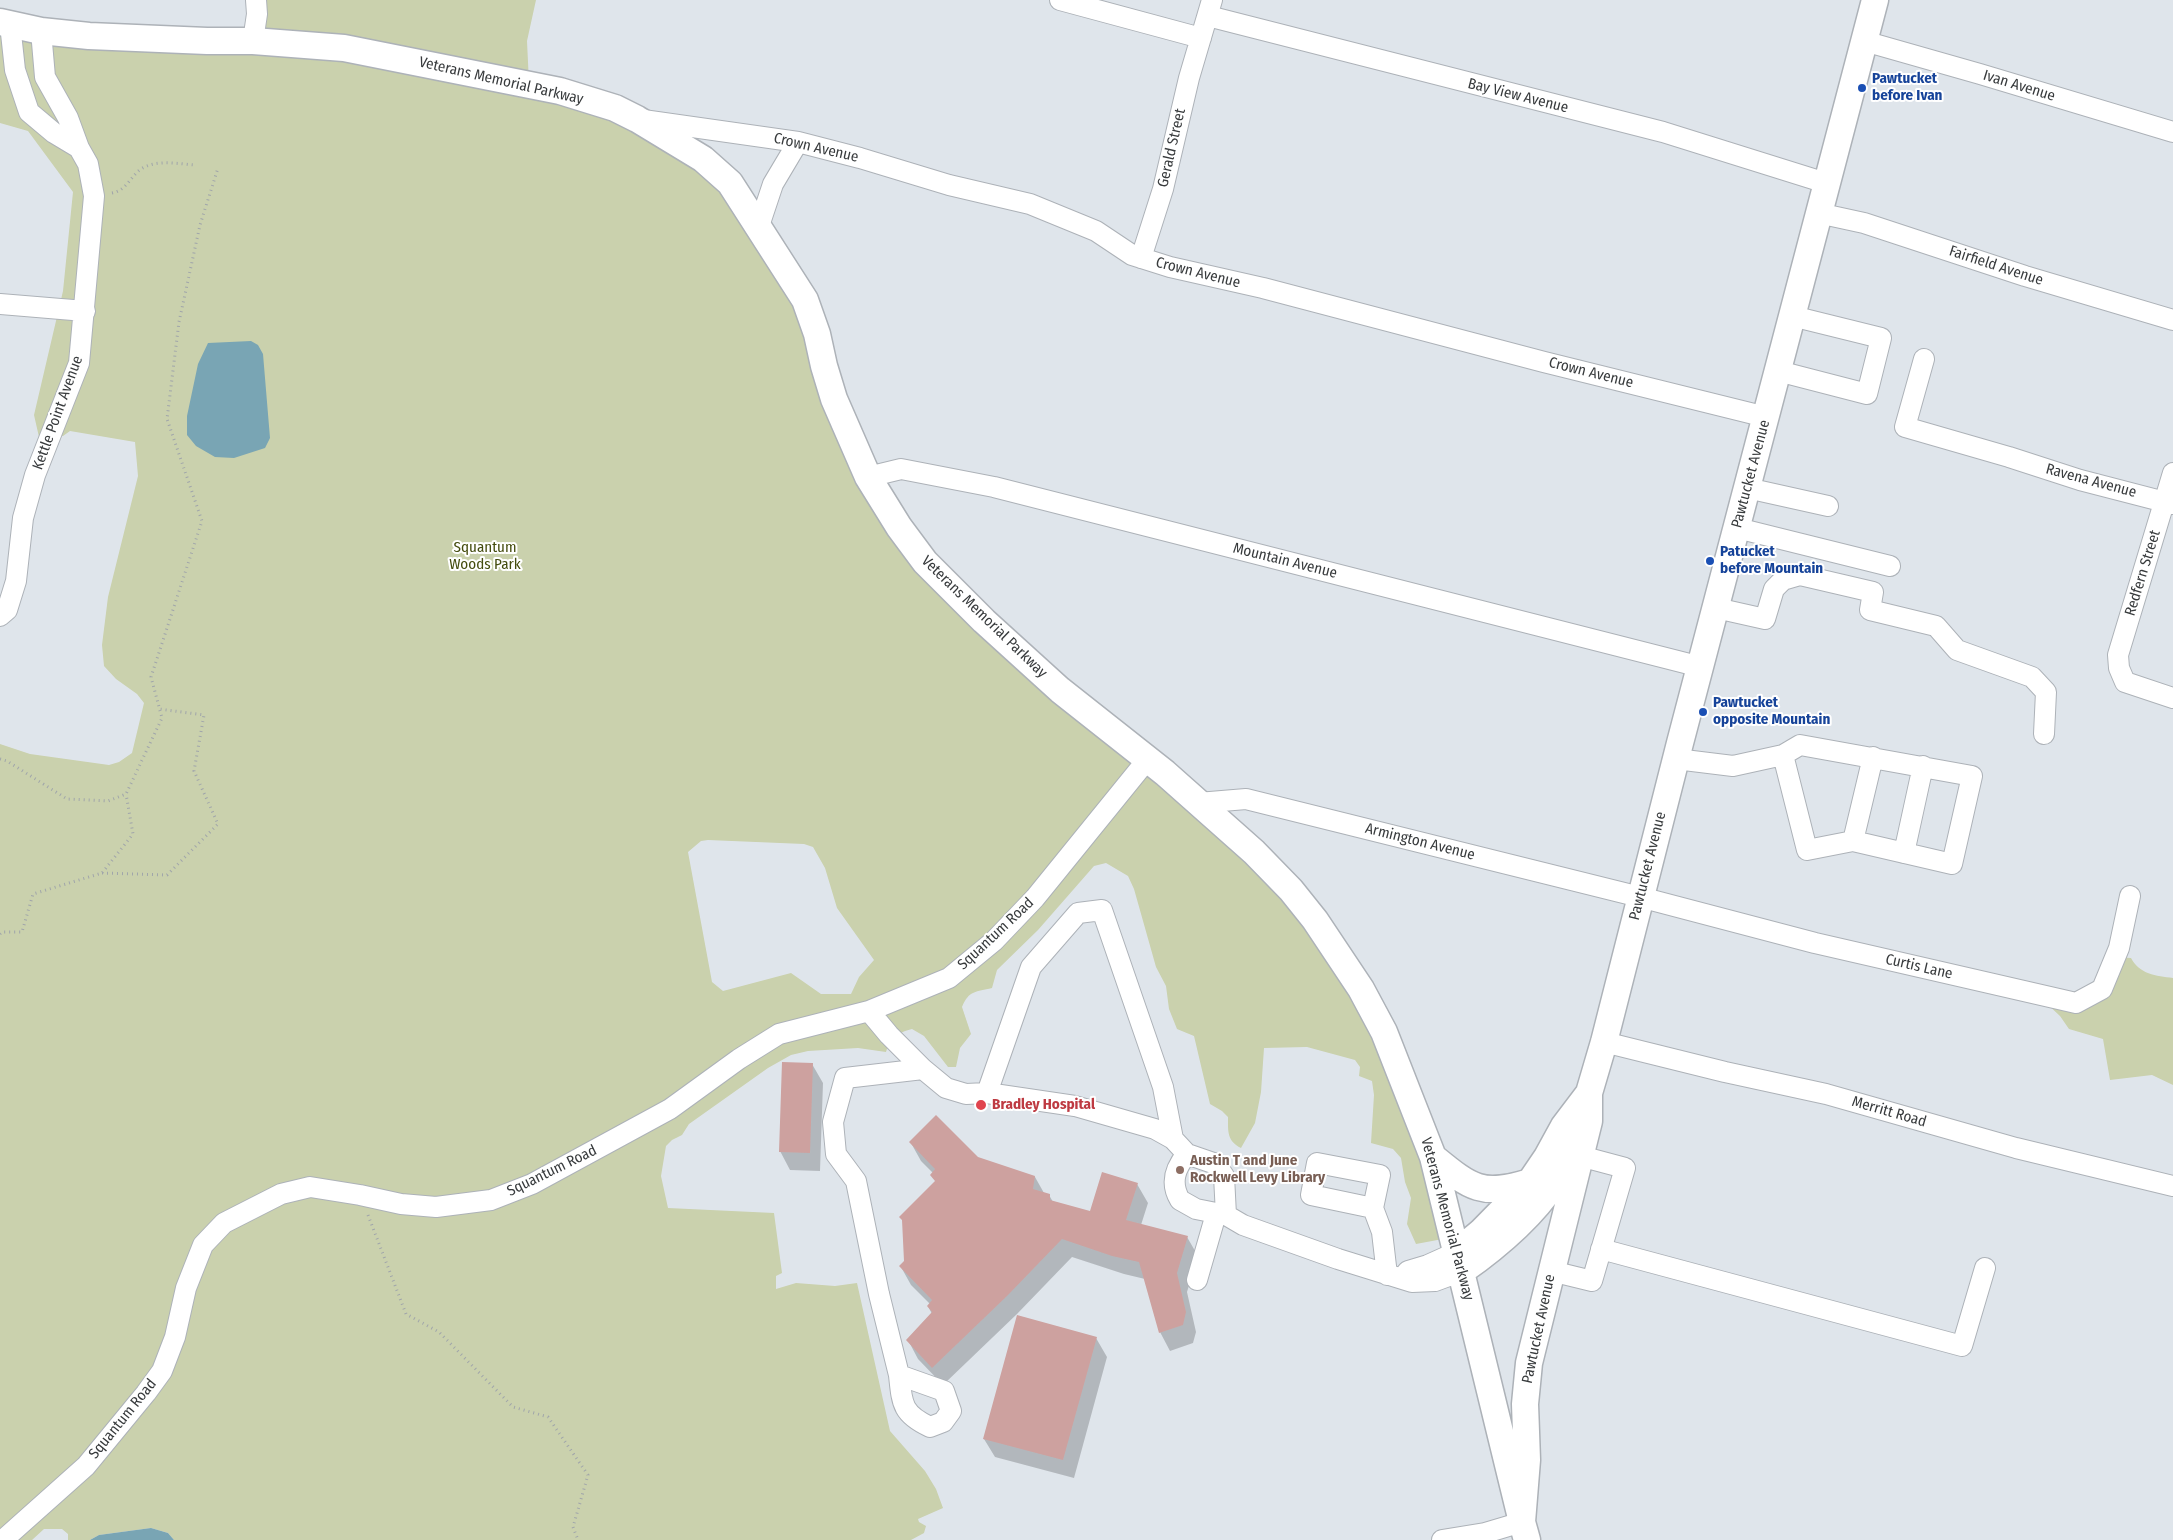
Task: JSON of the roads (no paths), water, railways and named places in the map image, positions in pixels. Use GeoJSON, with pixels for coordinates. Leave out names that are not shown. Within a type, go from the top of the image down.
{"type":"FeatureCollection","features":[{"type":"Feature","properties":{"kind":"main road","name":"Pawtucket Avenue"},"geometry":{"type":"LineString","coordinates":[[1524,1531],[1527,1460],[1525,1404],[1529,1363],[1589,1121],[1589,1093],[1604,1042],[1640,897],[1875,0]]}},
{"type":"Feature","properties":{"kind":"main road","name":"Veterans Memorial Parkway"},"geometry":{"type":"LineString","coordinates":[[5,23],[41,31],[99,36],[207,42],[253,42],[344,48],[560,91],[615,108],[637,119],[668,136],[703,159],[730,183],[759,226],[804,300],[816,334],[834,400],[868,477],[899,527],[925,562],[984,621],[1060,690],[1165,772],[1254,852],[1291,890],[1339,953],[1361,989],[1384,1032],[1433,1157],[1460,1261],[1524,1531]]}},
{"type":"Feature","properties":{"kind":"main road","name":"Pawtucket Avenue"},"geometry":{"type":"LineString","coordinates":[[1460,1261],[1481,1232],[1530,1182],[1547,1157],[1564,1126],[1589,1093]]}},
{"type":"Feature","properties":{"kind":"main road","name":"Pawtucket Avenue"},"geometry":{"type":"LineString","coordinates":[[1460,1261],[1512,1232],[1554,1184],[1589,1121]]}},
{"type":"Feature","properties":{"kind":"main road"},"geometry":{"type":"LineString","coordinates":[[1433,1157],[1461,1179],[1480,1188],[1501,1189],[1530,1182]]}},
{"type":"Feature","properties":{"kind":"street"},"geometry":{"type":"LineString","coordinates":[[253,42],[256,0]]}},
{"type":"Feature","properties":{"kind":"street"},"geometry":{"type":"LineString","coordinates":[[1060,0],[1201,38]]}},
{"type":"Feature","properties":{"kind":"street","name":"Gerald Street"},"geometry":{"type":"LineString","coordinates":[[1141,258],[1163,189],[1189,78],[1210,8]]}},
{"type":"Feature","properties":{"kind":"street","name":"Bay View Avenue"},"geometry":{"type":"LineString","coordinates":[[1210,8],[1663,132],[1826,183]]}},
{"type":"Feature","properties":{"kind":"street"},"geometry":{"type":"LineString","coordinates":[[5,23],[15,70],[29,112],[54,133],[79,148]]}},
{"type":"Feature","properties":{"kind":"street","name":"Kettle Point Avenue"},"geometry":{"type":"LineString","coordinates":[[0,616],[7,610],[16,580],[23,518],[35,475],[79,363],[94,196],[88,164],[79,148],[68,118],[45,77],[41,31]]}},
{"type":"Feature","properties":{"kind":"street","name":"Ivan Avenue"},"geometry":{"type":"LineString","coordinates":[[1864,42],[1980,74],[2173,132]]}},
{"type":"Feature","properties":{"kind":"street","name":"Crown Avenue"},"geometry":{"type":"LineString","coordinates":[[637,119],[798,142],[860,158],[949,185],[1030,204],[1096,231],[1141,258],[1170,267],[1263,288],[1544,362],[1766,417]]}},
{"type":"Feature","properties":{"kind":"street"},"geometry":{"type":"LineString","coordinates":[[759,226],[773,184],[798,142]]}},
{"type":"Feature","properties":{"kind":"street","name":"Fairfield Avenue"},"geometry":{"type":"LineString","coordinates":[[1818,213],[1864,224],[2025,276],[2173,320]]}},
{"type":"Feature","properties":{"kind":"street"},"geometry":{"type":"LineString","coordinates":[[0,304],[85,311]]}},
{"type":"Feature","properties":{"kind":"street"},"geometry":{"type":"LineString","coordinates":[[1778,371],[1867,394],[1881,338],[1792,316]]}},
{"type":"Feature","properties":{"kind":"street","name":"Ravena Avenue"},"geometry":{"type":"LineString","coordinates":[[1924,359],[1905,427],[2080,480],[2169,502]]}},
{"type":"Feature","properties":{"kind":"street","name":"Mountain Avenue"},"geometry":{"type":"LineString","coordinates":[[868,477],[901,469],[994,487],[1701,667]]}},
{"type":"Feature","properties":{"kind":"street","name":"Redfern Street"},"geometry":{"type":"LineString","coordinates":[[2173,473],[2169,502],[2118,655],[2121,674],[2125,682],[2173,698]]}},
{"type":"Feature","properties":{"kind":"street"},"geometry":{"type":"LineString","coordinates":[[1747,488],[1828,506]]}},
{"type":"Feature","properties":{"kind":"street"},"geometry":{"type":"LineString","coordinates":[[1737,528],[1890,566]]}},
{"type":"Feature","properties":{"kind":"street"},"geometry":{"type":"LineString","coordinates":[[1716,608],[1765,620],[1774,589],[1783,580],[1800,574],[1872,592],[1870,610],[1936,626],[1957,650],[2032,677],[2046,692],[2044,734]]}},
{"type":"Feature","properties":{"kind":"street"},"geometry":{"type":"LineString","coordinates":[[1676,759],[1733,766],[1783,755],[1800,745],[1972,776],[1952,864],[1853,841],[1807,850],[1783,755]]}},
{"type":"Feature","properties":{"kind":"street"},"geometry":{"type":"LineString","coordinates":[[1853,841],[1872,758]]}},
{"type":"Feature","properties":{"kind":"street","name":"Squantum Road"},"geometry":{"type":"LineString","coordinates":[[3,1540],[86,1466],[146,1394],[162,1371],[176,1337],[186,1288],[203,1245],[224,1223],[281,1194],[310,1187],[401,1204],[436,1207],[491,1200],[532,1184],[670,1109],[739,1059],[779,1034],[869,1011],[949,978],[994,941],[1035,898],[1148,760]]}},
{"type":"Feature","properties":{"kind":"street"},"geometry":{"type":"LineString","coordinates":[[1904,852],[1923,766]]}},
{"type":"Feature","properties":{"kind":"street","name":"Armington Avenue"},"geometry":{"type":"LineString","coordinates":[[1198,803],[1246,799],[1640,897]]}},
{"type":"Feature","properties":{"kind":"street","name":"Curtis Lane"},"geometry":{"type":"LineString","coordinates":[[1640,897],[1815,943],[2076,1002],[2102,989],[2118,948],[2130,896]]}},
{"type":"Feature","properties":{"kind":"street"},"geometry":{"type":"LineString","coordinates":[[987,1093],[1031,967],[1078,913],[1102,910],[1163,1087],[1173,1139]]}},
{"type":"Feature","properties":{"kind":"street"},"geometry":{"type":"LineString","coordinates":[[869,1011],[889,1035],[923,1069],[946,1088],[966,1094],[987,1093],[1075,1106],[1155,1129],[1173,1139],[1187,1154],[1216,1164],[1224,1176],[1221,1215],[1197,1280]]}},
{"type":"Feature","properties":{"kind":"street","name":"Merritt Road"},"geometry":{"type":"LineString","coordinates":[[1604,1042],[1725,1072],[1826,1094],[2016,1148],[2173,1186]]}},
{"type":"Feature","properties":{"kind":"street"},"geometry":{"type":"LineString","coordinates":[[899,1375],[879,1294],[856,1181],[836,1154],[833,1122],[845,1078],[923,1069]]}},
{"type":"Feature","properties":{"kind":"street"},"geometry":{"type":"LineString","coordinates":[[1187,1154],[1177,1165],[1175,1175],[1177,1194],[1180,1200],[1196,1209],[1221,1215],[1242,1225],[1395,1276],[1428,1265],[1460,1261]]}},
{"type":"Feature","properties":{"kind":"street"},"geometry":{"type":"LineString","coordinates":[[1551,1271],[1592,1281],[1625,1168],[1580,1156]]}},
{"type":"Feature","properties":{"kind":"street"},"geometry":{"type":"LineString","coordinates":[[1373,1208],[1395,1276]]}},
{"type":"Feature","properties":{"kind":"street"},"geometry":{"type":"LineString","coordinates":[[1602,1249],[1962,1346],[1985,1268]]}},
{"type":"Feature","properties":{"kind":"street"},"geometry":{"type":"LineString","coordinates":[[1442,1540],[1485,1533],[1524,1531]]}},
{"type":"Feature","properties":{"kind":"water"},"geometry":{"type":"Polygon","coordinates":[[[251,341],[258,345],[263,354],[270,438],[265,448],[234,458],[215,457],[196,446],[187,435],[187,416],[198,364],[208,343],[251,341]]]}},
{"type":"Feature","properties":{"kind":"water"},"geometry":{"type":"Polygon","coordinates":[[[151,1528],[168,1533],[174,1540],[90,1540],[99,1535],[151,1528]]]}},
{"type":"Feature","properties":{"kind":"place","name":"Pawtucket before Ivan"},"geometry":{"type":"Point","coordinates":[1862,88]}},
{"type":"Feature","properties":{"kind":"place","name":"Patucket before Mountain"},"geometry":{"type":"Point","coordinates":[1710,561]}},
{"type":"Feature","properties":{"kind":"place","name":"Pawtucket opposite Mountain"},"geometry":{"type":"Point","coordinates":[1703,712]}},
{"type":"Feature","properties":{"kind":"place","name":"Bradley Hospital"},"geometry":{"type":"Point","coordinates":[981,1105]}},
{"type":"Feature","properties":{"kind":"place","name":"Austin T and June Rockwell Levy Library"},"geometry":{"type":"Point","coordinates":[1180,1170]}},
{"type":"Feature","properties":{"kind":"park label","name":"Squantum Woods Park"},"geometry":{"type":"Point","coordinates":[485,556]}}]}
